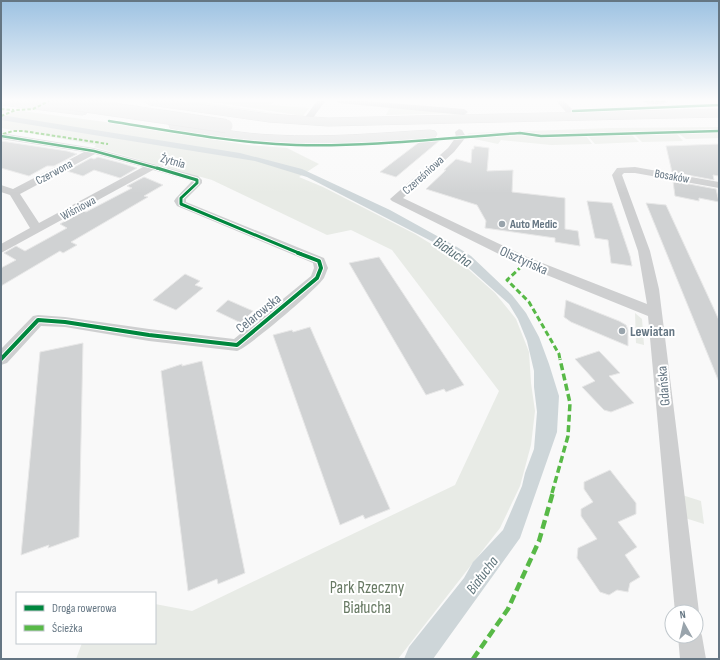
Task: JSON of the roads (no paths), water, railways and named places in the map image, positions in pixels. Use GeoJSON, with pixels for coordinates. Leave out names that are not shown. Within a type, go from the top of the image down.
{"type":"FeatureCollection","features":[{"type":"Feature","properties":{"kind":"main road"},"geometry":{"type":"LineString","coordinates":[[220,132],[286,140],[360,139],[459,132]]}},
{"type":"Feature","properties":{"kind":"main road"},"geometry":{"type":"LineString","coordinates":[[291,132],[336,134],[357,132]]}},
{"type":"Feature","properties":{"kind":"street","name":"Czereśniowa"},"geometry":{"type":"LineString","coordinates":[[396,199],[451,150],[461,137],[459,132]]}},
{"type":"Feature","properties":{"kind":"street","name":"Żytnia"},"geometry":{"type":"LineString","coordinates":[[1,136],[94,151],[153,166],[197,180]]}},
{"type":"Feature","properties":{"kind":"street","name":"Czerwona"},"geometry":{"type":"LineString","coordinates":[[14,193],[94,151]]}},
{"type":"Feature","properties":{"kind":"street","name":"Wiśniowa"},"geometry":{"type":"LineString","coordinates":[[1,249],[153,166]]}},
{"type":"Feature","properties":{"kind":"street","name":"Bosaków"},"geometry":{"type":"LineString","coordinates":[[624,170],[635,170],[719,185]]}},
{"type":"Feature","properties":{"kind":"street","name":"Gdańska"},"geometry":{"type":"LineString","coordinates":[[624,170],[618,171],[617,177],[647,261],[655,313],[686,604]]}},
{"type":"Feature","properties":{"kind":"street","name":"Celarowska"},"geometry":{"type":"LineString","coordinates":[[1,359],[38,320],[65,322],[149,335],[236,345],[259,328],[317,278],[321,268],[319,261],[181,204],[181,198],[197,183],[197,180]]}},
{"type":"Feature","properties":{"kind":"street"},"geometry":{"type":"LineString","coordinates":[[1,188],[14,193],[37,229]]}},
{"type":"Feature","properties":{"kind":"street","name":"Olsztyńska"},"geometry":{"type":"LineString","coordinates":[[396,199],[522,260],[655,313]]}},
{"type":"Feature","properties":{"kind":"street"},"geometry":{"type":"LineString","coordinates":[[691,644],[693,659]]}},
{"type":"Feature","properties":{"kind":"water","name":"Białucha"},"geometry":{"type":"Polygon","coordinates":[[[74,132],[107,132],[240,153],[302,169],[390,210],[471,256],[512,295],[526,313],[539,337],[549,364],[559,396],[557,432],[520,538],[433,659],[404,659],[409,647],[464,578],[473,562],[503,530],[522,486],[534,449],[537,412],[534,371],[527,341],[518,319],[509,304],[461,261],[437,244],[307,177],[255,161],[74,132]]]}},
{"type":"Feature","properties":{"kind":"place","name":"Auto Medic"},"geometry":{"type":"Point","coordinates":[502,224]}},
{"type":"Feature","properties":{"kind":"place","name":"Lewiatan"},"geometry":{"type":"Point","coordinates":[622,331]}},
{"type":"Feature","properties":{"kind":"park label","name":"Park Rzeczny Białucha"},"geometry":{"type":"Point","coordinates":[367,597]}}]}
